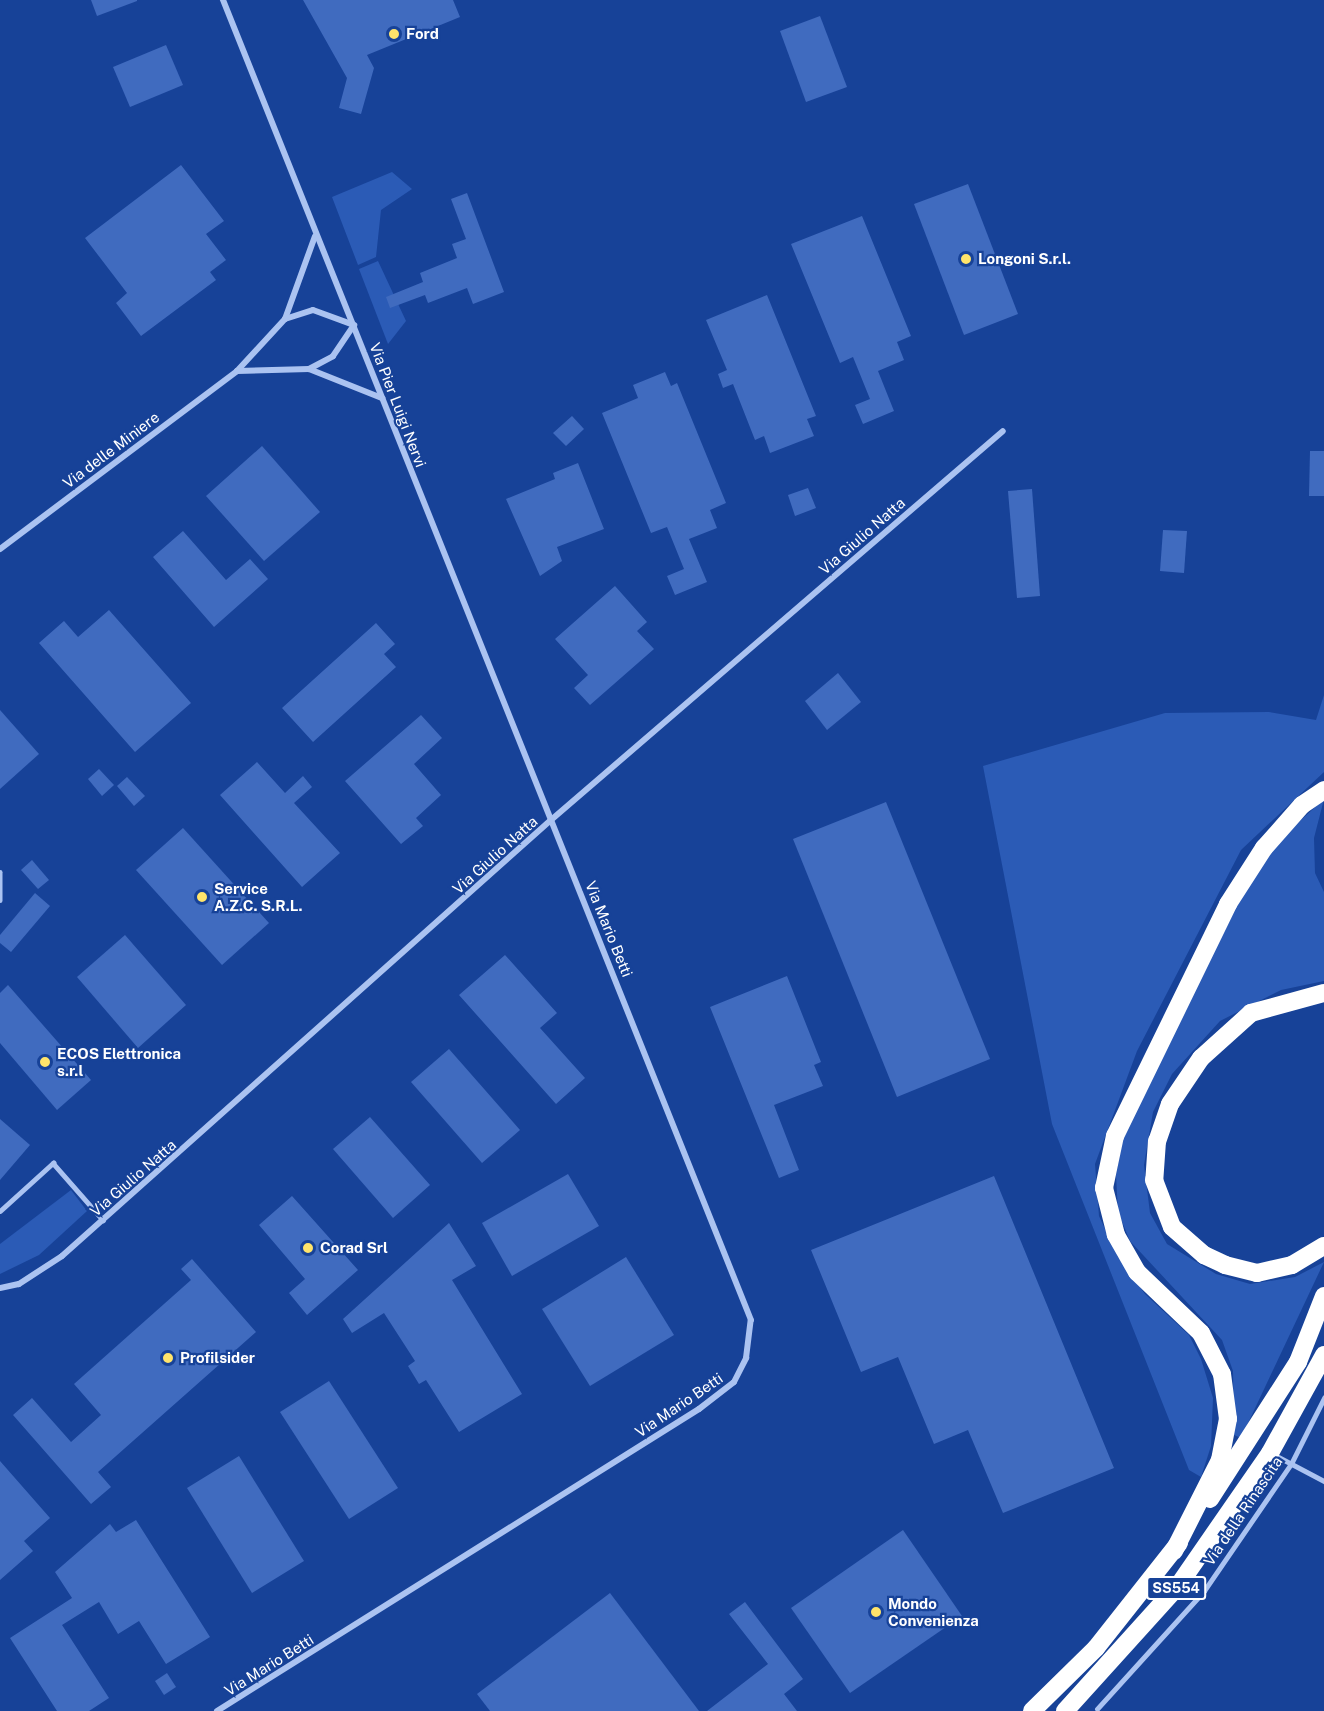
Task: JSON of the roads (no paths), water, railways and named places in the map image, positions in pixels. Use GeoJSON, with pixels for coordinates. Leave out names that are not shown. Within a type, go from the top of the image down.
{"type":"FeatureCollection","features":[{"type":"Feature","properties":{"kind":"highway"},"geometry":{"type":"LineString","coordinates":[[1174,1551],[1220,1460],[1228,1419],[1222,1374],[1201,1333],[1137,1272],[1116,1235],[1104,1188],[1115,1136],[1228,904],[1264,848],[1302,805],[1324,790]]}},
{"type":"Feature","properties":{"kind":"highway"},"geometry":{"type":"LineString","coordinates":[[1324,993],[1251,1013],[1201,1058],[1170,1104],[1157,1141],[1154,1180],[1172,1227],[1204,1255],[1226,1265],[1257,1273],[1292,1265],[1324,1246]]}},
{"type":"Feature","properties":{"kind":"highway","name":"SS554"},"geometry":{"type":"LineString","coordinates":[[1032,1711],[1096,1648],[1174,1551],[1298,1362],[1324,1296]]}},
{"type":"Feature","properties":{"kind":"highway","name":"SS554"},"geometry":{"type":"LineString","coordinates":[[1065,1711],[1178,1586],[1270,1453],[1324,1355]]}},
{"type":"Feature","properties":{"kind":"street","name":"Via Pier Luigi Nervi"},"geometry":{"type":"LineString","coordinates":[[223,0],[315,235],[354,325],[552,820]]}},
{"type":"Feature","properties":{"kind":"street","name":"Via delle Miniere"},"geometry":{"type":"LineString","coordinates":[[0,549],[237,371],[285,319],[315,235]]}},
{"type":"Feature","properties":{"kind":"street"},"geometry":{"type":"LineString","coordinates":[[285,319],[313,310],[354,325],[333,356],[309,369]]}},
{"type":"Feature","properties":{"kind":"street"},"geometry":{"type":"LineString","coordinates":[[237,371],[309,369],[382,398]]}},
{"type":"Feature","properties":{"kind":"street","name":"Via Giulio Natta"},"geometry":{"type":"LineString","coordinates":[[0,1288],[28,1279],[103,1220],[552,820],[1003,431]]}},
{"type":"Feature","properties":{"kind":"street","name":"Via Mario Betti"},"geometry":{"type":"LineString","coordinates":[[217,1711],[699,1409],[734,1382],[746,1358],[751,1320],[738,1278],[552,820]]}},
{"type":"Feature","properties":{"kind":"lane"},"geometry":{"type":"LineString","coordinates":[[0,872],[0,900]]}},
{"type":"Feature","properties":{"kind":"lane"},"geometry":{"type":"LineString","coordinates":[[0,1211],[53,1163],[103,1220]]}},
{"type":"Feature","properties":{"kind":"lane","name":"Via della Rinascita"},"geometry":{"type":"LineString","coordinates":[[1097,1709],[1204,1591],[1290,1464],[1324,1398]]}},
{"type":"Feature","properties":{"kind":"lane"},"geometry":{"type":"LineString","coordinates":[[1270,1453],[1324,1480]]}},
{"type":"Feature","properties":{"kind":"place","name":"Ford"},"geometry":{"type":"Point","coordinates":[394,34]}},
{"type":"Feature","properties":{"kind":"place","name":"Longoni S.r.l."},"geometry":{"type":"Point","coordinates":[966,259]}},
{"type":"Feature","properties":{"kind":"place","name":"Service A.Z.C. S.R.L."},"geometry":{"type":"Point","coordinates":[202,897]}},
{"type":"Feature","properties":{"kind":"place","name":"ECOS Elettronica s.r.l"},"geometry":{"type":"Point","coordinates":[45,1062]}},
{"type":"Feature","properties":{"kind":"place","name":"Corad Srl"},"geometry":{"type":"Point","coordinates":[308,1248]}},
{"type":"Feature","properties":{"kind":"place","name":"Profilsider"},"geometry":{"type":"Point","coordinates":[168,1358]}},
{"type":"Feature","properties":{"kind":"place","name":"Mondo Convenienza"},"geometry":{"type":"Point","coordinates":[876,1612]}}]}
